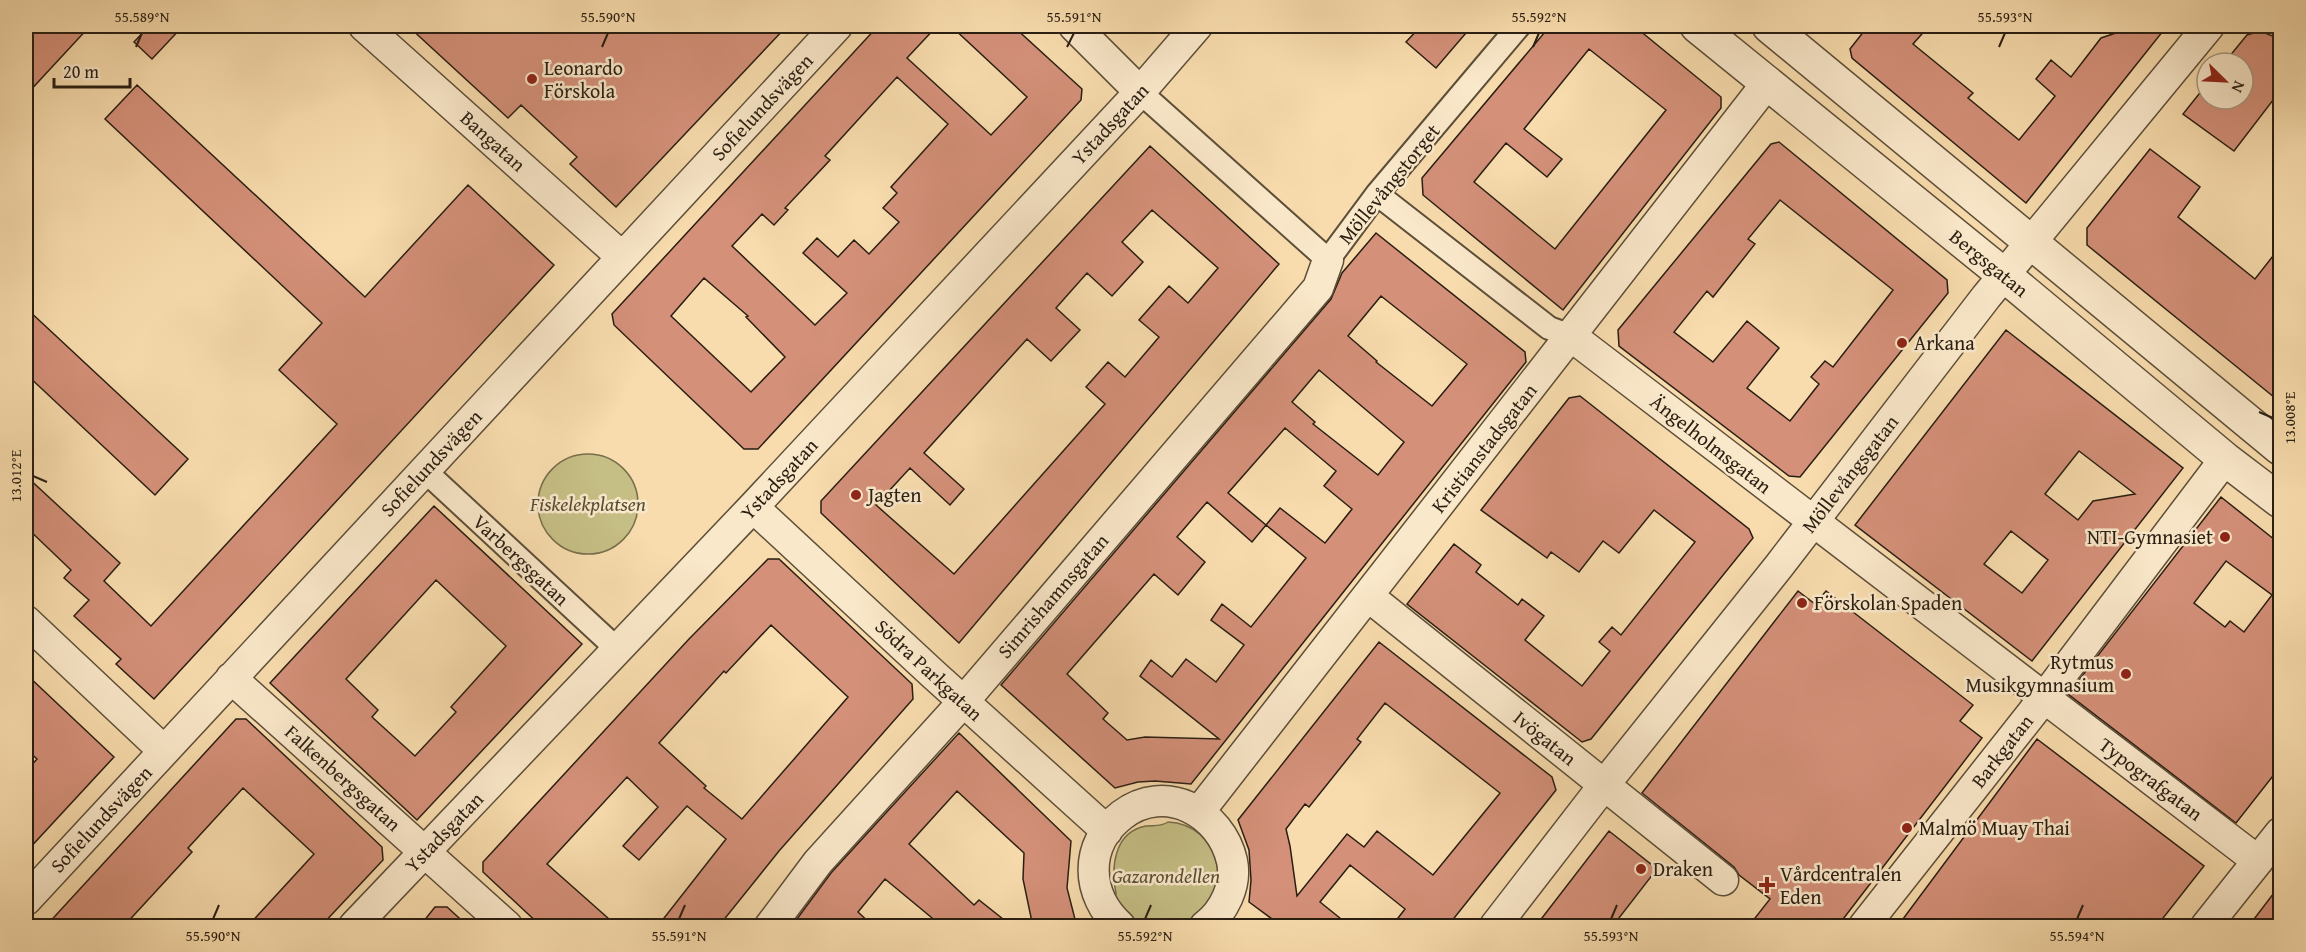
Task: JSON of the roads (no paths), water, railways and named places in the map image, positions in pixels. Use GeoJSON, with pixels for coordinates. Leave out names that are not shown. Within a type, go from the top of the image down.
{"type":"FeatureCollection","features":[{"type":"Feature","properties":{"kind":"street","name":"Bangatan"},"geometry":{"type":"LineString","coordinates":[[364,26],[622,258]]}},
{"type":"Feature","properties":{"kind":"street","name":"Sofielundsvägen"},"geometry":{"type":"LineString","coordinates":[[26,900],[837,26]]}},
{"type":"Feature","properties":{"kind":"street"},"geometry":{"type":"LineString","coordinates":[[1074,26],[1140,92]]}},
{"type":"Feature","properties":{"kind":"street","name":"Ystadsgatan"},"geometry":{"type":"LineString","coordinates":[[354,927],[753,507],[1140,92],[1197,26]]}},
{"type":"Feature","properties":{"kind":"street","name":"Möllevångstorget"},"geometry":{"type":"LineString","coordinates":[[1140,92],[1328,260],[1377,194],[1519,26]]}},
{"type":"Feature","properties":{"kind":"street","name":"Bergsgatan"},"geometry":{"type":"LineString","coordinates":[[1697,26],[2004,275],[2225,459],[2280,501]]}},
{"type":"Feature","properties":{"kind":"street","name":"Bergsgatan"},"geometry":{"type":"LineString","coordinates":[[1769,26],[2280,448]]}},
{"type":"Feature","properties":{"kind":"street","name":"Möllevångsgatan"},"geometry":{"type":"LineString","coordinates":[[1495,927],[2004,275],[2209,26]]}},
{"type":"Feature","properties":{"kind":"street","name":"Kristianstadsgatan"},"geometry":{"type":"LineString","coordinates":[[1199,812],[1768,82]]}},
{"type":"Feature","properties":{"kind":"street","name":"Ängelholmsgatan"},"geometry":{"type":"LineString","coordinates":[[1377,194],[1549,328],[1571,336],[2044,698]]}},
{"type":"Feature","properties":{"kind":"street","name":"Simrishamnsgatan"},"geometry":{"type":"LineString","coordinates":[[770,927],[818,862],[963,702],[1318,288],[1328,260]]}},
{"type":"Feature","properties":{"kind":"street","name":"Barkgatan"},"geometry":{"type":"LineString","coordinates":[[1864,927],[2044,698],[2225,459]]}},
{"type":"Feature","properties":{"kind":"street","name":"Varbergsgatan"},"geometry":{"type":"LineString","coordinates":[[424,471],[617,650]]}},
{"type":"Feature","properties":{"kind":"street","name":"Södra Parkgatan"},"geometry":{"type":"LineString","coordinates":[[753,507],[963,702],[1107,831]]}},
{"type":"Feature","properties":{"kind":"street","name":"Ivögatan"},"geometry":{"type":"LineString","coordinates":[[1368,596],[1723,880]]}},
{"type":"Feature","properties":{"kind":"street"},"geometry":{"type":"LineString","coordinates":[[26,621],[164,751]]}},
{"type":"Feature","properties":{"kind":"street","name":"Falkenbergsgatan"},"geometry":{"type":"LineString","coordinates":[[231,678],[507,927]]}},
{"type":"Feature","properties":{"kind":"street","name":"Typografgatan"},"geometry":{"type":"LineString","coordinates":[[2044,698],[2258,861]]}},
{"type":"Feature","properties":{"kind":"street"},"geometry":{"type":"LineString","coordinates":[[1111,923],[1095,889],[1093,864],[1098,845],[1122,815],[1149,803],[1159,802],[1183,805],[1199,812],[1212,822],[1222,835],[1229,850],[1233,866],[1232,883],[1219,913],[1205,927]]}},
{"type":"Feature","properties":{"kind":"street"},"geometry":{"type":"LineString","coordinates":[[2206,927],[2280,833]]}},
{"type":"Feature","properties":{"kind":"place","name":"Leonardo Förskola"},"geometry":{"type":"Point","coordinates":[532,79]}},
{"type":"Feature","properties":{"kind":"place","name":"Arkana"},"geometry":{"type":"Point","coordinates":[1902,343]}},
{"type":"Feature","properties":{"kind":"place","name":"Jagten"},"geometry":{"type":"Point","coordinates":[856,495]}},
{"type":"Feature","properties":{"kind":"place","name":"NTI-Gymnasiet"},"geometry":{"type":"Point","coordinates":[2225,537]}},
{"type":"Feature","properties":{"kind":"place","name":"Förskolan Spaden"},"geometry":{"type":"Point","coordinates":[1802,603]}},
{"type":"Feature","properties":{"kind":"place","name":"Rytmus Musikgymnasium"},"geometry":{"type":"Point","coordinates":[2126,674]}},
{"type":"Feature","properties":{"kind":"place","name":"Malmö Muay Thai"},"geometry":{"type":"Point","coordinates":[1907,828]}},
{"type":"Feature","properties":{"kind":"place","name":"Draken"},"geometry":{"type":"Point","coordinates":[1641,869]}},
{"type":"Feature","properties":{"kind":"place","name":"Vårdcentralen Eden"},"geometry":{"type":"Point","coordinates":[1767,885]}},
{"type":"Feature","properties":{"kind":"park label","name":"Fiskelekplatsen"},"geometry":{"type":"Point","coordinates":[588,504]}},
{"type":"Feature","properties":{"kind":"park label","name":"Gazarondellen"},"geometry":{"type":"Point","coordinates":[1166,876]}}]}
